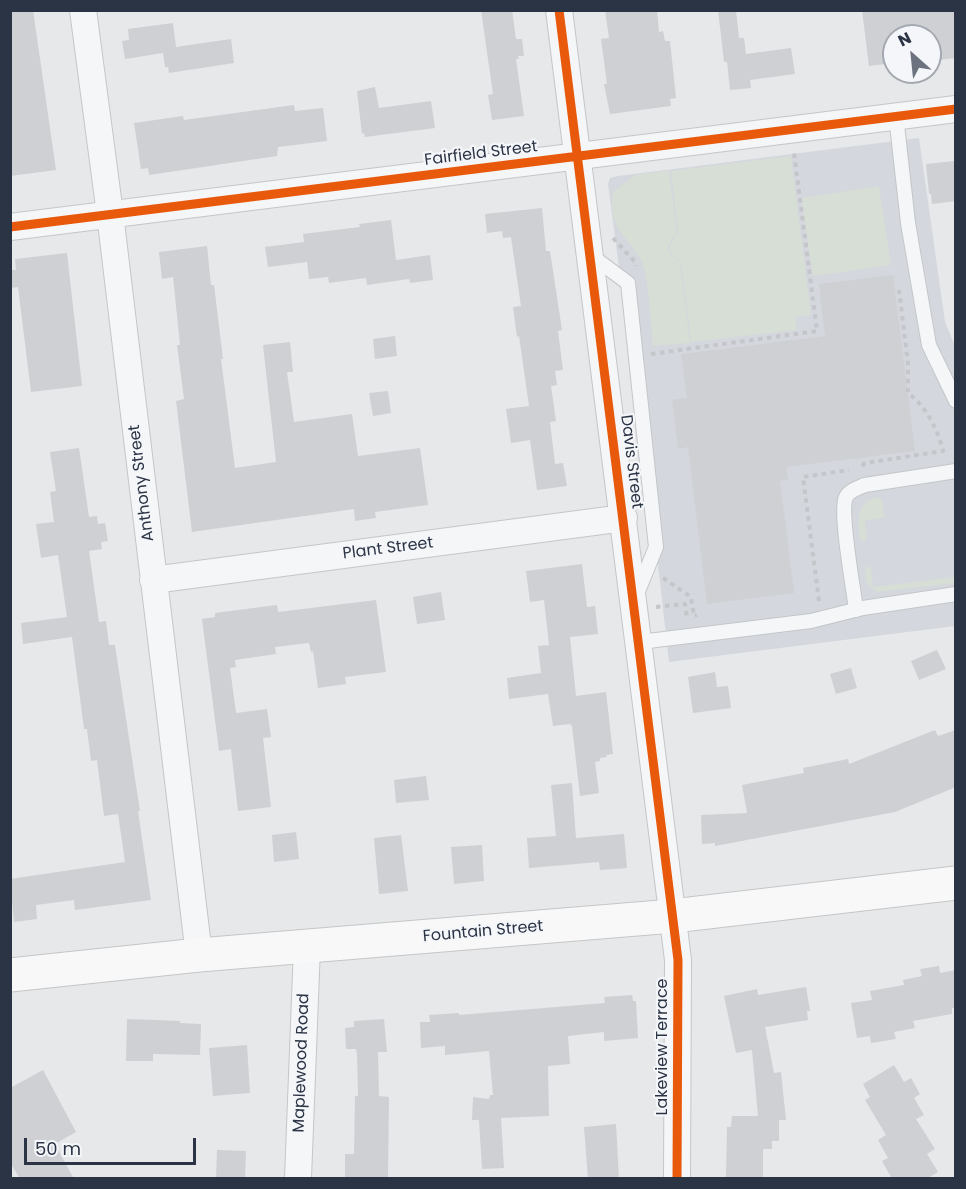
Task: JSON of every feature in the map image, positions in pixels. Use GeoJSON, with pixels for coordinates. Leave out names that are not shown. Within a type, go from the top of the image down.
{"type":"FeatureCollection","features":[{"type":"Feature","properties":{"kind":"main road","name":"Fountain Street"},"geometry":{"type":"LineString","coordinates":[[10,975],[199,956],[673,916],[956,883]]}},
{"type":"Feature","properties":{"kind":"street","name":"Anthony Street"},"geometry":{"type":"LineString","coordinates":[[83,10],[110,214],[199,956]]}},
{"type":"Feature","properties":{"kind":"street","name":"Davis Street"},"geometry":{"type":"LineString","coordinates":[[559,10],[624,518],[645,604],[640,642],[673,916]]}},
{"type":"Feature","properties":{"kind":"street","name":"Fairfield Street"},"geometry":{"type":"LineString","coordinates":[[10,227],[956,109]]}},
{"type":"Feature","properties":{"kind":"street","name":"Plant Street"},"geometry":{"type":"LineString","coordinates":[[153,580],[624,518]]}},
{"type":"Feature","properties":{"kind":"street","name":"Lakeview Terrace"},"geometry":{"type":"LineString","coordinates":[[673,916],[678,960],[677,1179]]}},
{"type":"Feature","properties":{"kind":"street","name":"Maplewood Road"},"geometry":{"type":"LineString","coordinates":[[298,1179],[307,947]]}},
{"type":"Feature","properties":{"kind":"lane"},"geometry":{"type":"LineString","coordinates":[[897,116],[908,223],[929,345],[956,400]]}},
{"type":"Feature","properties":{"kind":"lane"},"geometry":{"type":"LineString","coordinates":[[589,254],[628,283],[656,547],[645,604]]}},
{"type":"Feature","properties":{"kind":"lane"},"geometry":{"type":"LineString","coordinates":[[856,610],[844,515],[848,494],[865,485],[956,471]]}},
{"type":"Feature","properties":{"kind":"lane"},"geometry":{"type":"LineString","coordinates":[[640,642],[811,621],[856,610],[956,594]]}},
{"type":"Feature","properties":{"kind":"path"},"geometry":{"type":"LineString","coordinates":[[650,354],[817,331],[794,150]]}},
{"type":"Feature","properties":{"kind":"path"},"geometry":{"type":"LineString","coordinates":[[820,608],[802,477],[860,468],[865,463],[943,452],[939,435],[917,400],[908,393],[908,364],[898,285]]}},
{"type":"Feature","properties":{"kind":"path"},"geometry":{"type":"LineString","coordinates":[[662,578],[691,597],[694,616],[706,614]]}},
{"type":"Feature","properties":{"kind":"path"},"geometry":{"type":"LineString","coordinates":[[645,604],[685,604],[687,624]]}},
{"type":"Feature","properties":{"kind":"shaded area"},"geometry":{"type":"Polygon","coordinates":[[[919,138],[945,322],[955,346],[955,626],[669,662],[608,184],[610,178],[919,138]]]}},
{"type":"Feature","properties":{"kind":"shaded area"},"geometry":{"type":"Polygon","coordinates":[[[791,156],[811,315],[795,317],[797,330],[691,342],[681,262],[670,249],[678,233],[671,171],[791,156]]]}},
{"type":"Feature","properties":{"kind":"shaded area"},"geometry":{"type":"Polygon","coordinates":[[[669,170],[677,233],[668,249],[680,262],[690,343],[653,346],[645,272],[639,256],[615,222],[612,201],[613,192],[635,175],[669,170]]]}},
{"type":"Feature","properties":{"kind":"shaded area"},"geometry":{"type":"Polygon","coordinates":[[[879,186],[891,265],[813,276],[801,198],[879,186]]]}},
{"type":"Feature","properties":{"kind":"shaded area"},"geometry":{"type":"Polygon","coordinates":[[[875,497],[882,499],[884,518],[865,520],[867,539],[863,542],[860,539],[859,514],[864,505],[875,497]]]}},
{"type":"Feature","properties":{"kind":"shaded area"},"geometry":{"type":"Polygon","coordinates":[[[866,566],[871,568],[873,587],[955,577],[955,583],[878,592],[867,582],[866,566]]]}},
{"type":"Feature","properties":{"kind":"building"},"geometry":{"type":"Polygon","coordinates":[[[10,10],[33,10],[56,170],[10,176],[10,10]]]}},
{"type":"Feature","properties":{"kind":"building"},"geometry":{"type":"Polygon","coordinates":[[[481,10],[512,10],[516,39],[522,39],[524,56],[518,56],[519,59],[516,59],[524,116],[492,120],[488,95],[493,94],[481,10]]]}},
{"type":"Feature","properties":{"kind":"building"},"geometry":{"type":"Polygon","coordinates":[[[605,10],[657,10],[659,32],[663,31],[665,41],[670,41],[676,98],[670,99],[671,106],[610,114],[604,84],[607,84],[601,39],[609,38],[605,10]]]}},
{"type":"Feature","properties":{"kind":"building"},"geometry":{"type":"Polygon","coordinates":[[[718,10],[736,10],[739,38],[744,38],[746,54],[791,48],[795,74],[750,80],[751,88],[730,90],[718,10]]]}},
{"type":"Feature","properties":{"kind":"building"},"geometry":{"type":"Polygon","coordinates":[[[862,10],[956,10],[956,58],[942,60],[942,24],[882,24],[882,64],[869,66],[862,10]]]}},
{"type":"Feature","properties":{"kind":"building"},"geometry":{"type":"Polygon","coordinates":[[[173,23],[176,47],[231,39],[234,63],[169,73],[168,67],[165,67],[163,53],[125,59],[122,41],[129,40],[128,29],[173,23]]]}},
{"type":"Feature","properties":{"kind":"building"},"geometry":{"type":"Polygon","coordinates":[[[375,87],[379,108],[431,101],[435,128],[365,137],[364,133],[362,134],[357,91],[375,87]]]}},
{"type":"Feature","properties":{"kind":"building"},"geometry":{"type":"Polygon","coordinates":[[[294,105],[295,111],[323,108],[327,141],[278,147],[277,156],[149,175],[148,168],[141,169],[134,123],[183,116],[184,120],[294,105]]]}},
{"type":"Feature","properties":{"kind":"building"},"geometry":{"type":"Polygon","coordinates":[[[954,161],[956,201],[932,204],[926,164],[954,161]]]}},
{"type":"Feature","properties":{"kind":"building"},"geometry":{"type":"Polygon","coordinates":[[[542,208],[546,251],[550,251],[562,330],[558,331],[563,370],[555,371],[557,385],[551,386],[556,421],[550,422],[555,464],[563,463],[567,486],[537,490],[530,440],[511,443],[506,409],[529,406],[513,307],[521,306],[511,237],[503,238],[502,231],[487,233],[485,214],[542,208]]]}},
{"type":"Feature","properties":{"kind":"building"},"geometry":{"type":"Polygon","coordinates":[[[391,220],[396,260],[430,255],[433,280],[410,283],[409,279],[367,285],[366,278],[329,283],[328,277],[309,279],[307,262],[268,267],[265,247],[304,242],[303,234],[360,227],[359,224],[391,220]]]}},
{"type":"Feature","properties":{"kind":"building"},"geometry":{"type":"Polygon","coordinates":[[[207,246],[211,285],[214,285],[235,468],[276,462],[263,345],[290,342],[293,372],[287,372],[294,422],[352,414],[358,456],[420,448],[428,505],[375,512],[376,518],[355,521],[354,509],[192,532],[176,401],[184,399],[177,345],[180,345],[173,277],[162,279],[159,252],[207,246]]]}},
{"type":"Feature","properties":{"kind":"building"},"geometry":{"type":"Polygon","coordinates":[[[67,253],[82,386],[31,392],[18,287],[10,288],[10,270],[16,270],[15,259],[67,253]]]}},
{"type":"Feature","properties":{"kind":"building"},"geometry":{"type":"Polygon","coordinates":[[[893,275],[915,451],[786,467],[788,480],[780,481],[794,593],[707,604],[688,447],[678,449],[672,400],[687,398],[681,354],[825,336],[819,284],[893,275]]]}},
{"type":"Feature","properties":{"kind":"building"},"geometry":{"type":"Polygon","coordinates":[[[395,336],[397,356],[375,359],[373,339],[395,336]]]}},
{"type":"Feature","properties":{"kind":"building"},"geometry":{"type":"Polygon","coordinates":[[[388,391],[391,413],[373,416],[369,393],[388,391]]]}},
{"type":"Feature","properties":{"kind":"building"},"geometry":{"type":"Polygon","coordinates":[[[79,448],[89,517],[97,516],[98,524],[105,523],[108,541],[101,542],[102,549],[89,551],[99,622],[106,621],[109,645],[115,645],[151,900],[75,910],[74,900],[36,905],[37,919],[14,922],[10,879],[125,862],[118,814],[104,816],[97,760],[91,761],[87,729],[84,729],[72,637],[23,644],[21,623],[67,617],[58,555],[41,558],[36,524],[54,522],[50,492],[56,491],[50,452],[79,448]]]}},
{"type":"Feature","properties":{"kind":"building"},"geometry":{"type":"Polygon","coordinates":[[[582,564],[587,607],[595,606],[598,634],[570,637],[576,696],[606,692],[613,754],[606,755],[607,757],[595,762],[599,793],[580,796],[572,726],[570,724],[553,726],[548,694],[509,699],[507,678],[541,673],[538,646],[549,645],[544,600],[530,602],[526,571],[582,564]]]}},
{"type":"Feature","properties":{"kind":"building"},"geometry":{"type":"Polygon","coordinates":[[[441,592],[445,620],[417,624],[413,597],[441,592]]]}},
{"type":"Feature","properties":{"kind":"building"},"geometry":{"type":"Polygon","coordinates":[[[376,600],[386,672],[345,677],[346,684],[318,688],[313,651],[311,652],[309,643],[275,647],[276,654],[235,660],[236,667],[230,668],[236,713],[267,709],[271,737],[263,738],[271,807],[238,811],[231,749],[219,751],[202,619],[215,617],[215,613],[277,605],[278,612],[376,600]]]}},
{"type":"Feature","properties":{"kind":"building"},"geometry":{"type":"Polygon","coordinates":[[[937,650],[946,669],[919,680],[911,661],[937,650]]]}},
{"type":"Feature","properties":{"kind":"building"},"geometry":{"type":"Polygon","coordinates":[[[851,668],[857,688],[836,694],[830,674],[851,668]]]}},
{"type":"Feature","properties":{"kind":"building"},"geometry":{"type":"Polygon","coordinates":[[[715,672],[717,687],[728,686],[731,708],[693,713],[688,677],[715,672]]]}},
{"type":"Feature","properties":{"kind":"building"},"geometry":{"type":"Polygon","coordinates":[[[935,730],[938,736],[956,730],[956,787],[895,812],[715,846],[715,843],[702,844],[701,815],[747,813],[742,785],[804,773],[803,768],[848,759],[849,764],[935,730]]]}},
{"type":"Feature","properties":{"kind":"building"},"geometry":{"type":"Polygon","coordinates":[[[426,776],[429,800],[396,803],[394,780],[426,776]]]}},
{"type":"Feature","properties":{"kind":"building"},"geometry":{"type":"Polygon","coordinates":[[[572,783],[576,838],[624,834],[627,868],[600,870],[599,862],[529,868],[527,838],[556,836],[551,785],[572,783]]]}},
{"type":"Feature","properties":{"kind":"building"},"geometry":{"type":"Polygon","coordinates":[[[296,832],[299,859],[274,862],[272,835],[296,832]]]}},
{"type":"Feature","properties":{"kind":"building"},"geometry":{"type":"Polygon","coordinates":[[[401,835],[408,891],[379,894],[374,838],[401,835]]]}},
{"type":"Feature","properties":{"kind":"building"},"geometry":{"type":"Polygon","coordinates":[[[482,845],[484,881],[454,884],[451,847],[482,845]]]}},
{"type":"Feature","properties":{"kind":"building"},"geometry":{"type":"Polygon","coordinates":[[[939,966],[940,973],[956,970],[956,1008],[952,1008],[952,1014],[913,1021],[915,1028],[894,1032],[896,1039],[871,1043],[870,1036],[857,1038],[851,1003],[872,1000],[870,991],[904,985],[903,980],[922,976],[920,969],[939,966]]]}},
{"type":"Feature","properties":{"kind":"building"},"geometry":{"type":"Polygon","coordinates":[[[806,987],[810,1011],[807,1011],[808,1020],[765,1027],[774,1073],[781,1072],[786,1120],[779,1120],[779,1141],[772,1141],[772,1149],[763,1149],[763,1179],[726,1179],[727,1127],[731,1127],[732,1116],[758,1116],[752,1050],[736,1053],[724,996],[757,989],[758,995],[806,987]]]}},
{"type":"Feature","properties":{"kind":"building"},"geometry":{"type":"Polygon","coordinates":[[[632,995],[633,1001],[636,1001],[638,1038],[604,1041],[604,1032],[568,1036],[570,1064],[548,1066],[549,1116],[501,1118],[504,1168],[482,1169],[479,1120],[472,1120],[473,1097],[489,1099],[490,1095],[493,1095],[489,1051],[445,1055],[445,1046],[421,1048],[420,1022],[430,1022],[429,1015],[459,1013],[459,1015],[605,1003],[604,997],[632,995]]]}},
{"type":"Feature","properties":{"kind":"building"},"geometry":{"type":"Polygon","coordinates":[[[127,1019],[201,1024],[200,1055],[153,1054],[153,1061],[126,1061],[127,1019]]]}},
{"type":"Feature","properties":{"kind":"building"},"geometry":{"type":"Polygon","coordinates":[[[384,1019],[387,1052],[378,1052],[379,1096],[389,1097],[388,1179],[345,1179],[345,1154],[354,1154],[355,1096],[358,1096],[357,1054],[356,1049],[346,1049],[345,1028],[354,1027],[354,1021],[384,1019]]]}},
{"type":"Feature","properties":{"kind":"building"},"geometry":{"type":"Polygon","coordinates":[[[247,1045],[250,1093],[213,1096],[209,1048],[247,1045]]]}},
{"type":"Feature","properties":{"kind":"building"},"geometry":{"type":"Polygon","coordinates":[[[894,1065],[904,1082],[911,1078],[920,1094],[914,1098],[924,1115],[916,1119],[935,1149],[927,1154],[938,1172],[926,1179],[892,1179],[882,1161],[888,1158],[878,1140],[886,1135],[865,1100],[870,1097],[863,1084],[894,1065]]]}},
{"type":"Feature","properties":{"kind":"building"},"geometry":{"type":"Polygon","coordinates":[[[43,1070],[76,1132],[55,1144],[74,1179],[20,1179],[10,1162],[10,1088],[43,1070]]]}},
{"type":"Feature","properties":{"kind":"building"},"geometry":{"type":"Polygon","coordinates":[[[616,1124],[619,1179],[588,1179],[584,1127],[616,1124]]]}},
{"type":"Feature","properties":{"kind":"building"},"geometry":{"type":"Polygon","coordinates":[[[217,1150],[246,1151],[245,1179],[216,1179],[217,1150]]]}},
{"type":"Feature","properties":{"kind":"cycle path"},"geometry":{"type":"LineString","coordinates":[[559,10],[678,960],[677,1178]]}},
{"type":"Feature","properties":{"kind":"cycle path"},"geometry":{"type":"LineString","coordinates":[[10,227],[956,109]]}}]}
